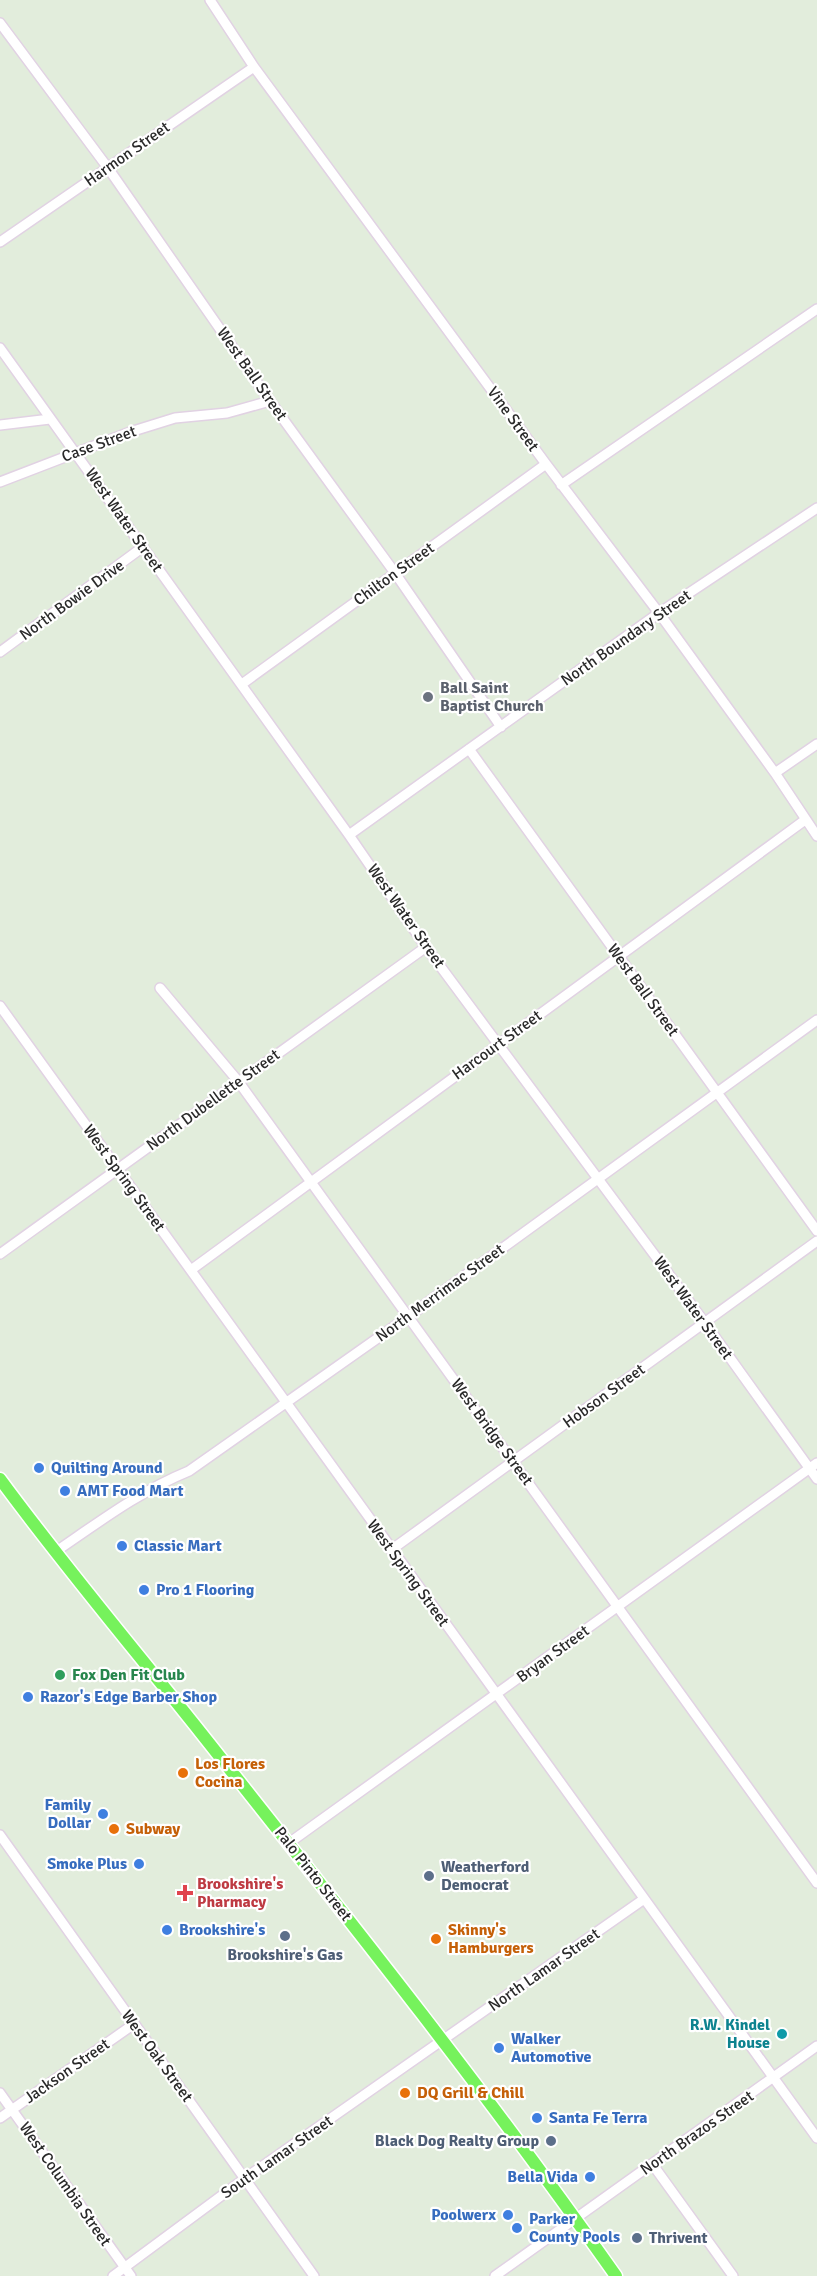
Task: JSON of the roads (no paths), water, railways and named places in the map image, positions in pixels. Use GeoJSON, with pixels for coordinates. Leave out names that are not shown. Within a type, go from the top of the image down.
{"type":"FeatureCollection","features":[{"type":"Feature","properties":{"kind":"main road","name":"Palo Pinto Street"},"geometry":{"type":"LineString","coordinates":[[0,1479],[444,2040],[616,2276]]}},
{"type":"Feature","properties":{"kind":"street","name":"Vine Street"},"geometry":{"type":"LineString","coordinates":[[210,0],[254,67],[561,485],[660,613],[775,773],[817,836]]}},
{"type":"Feature","properties":{"kind":"street","name":"West Ball Street"},"geometry":{"type":"LineString","coordinates":[[0,23],[108,168],[270,401],[395,573],[501,727]]}},
{"type":"Feature","properties":{"kind":"street","name":"Harmon Street"},"geometry":{"type":"LineString","coordinates":[[0,242],[254,67]]}},
{"type":"Feature","properties":{"kind":"street"},"geometry":{"type":"LineString","coordinates":[[561,485],[817,309]]}},
{"type":"Feature","properties":{"kind":"street","name":"West Water Street"},"geometry":{"type":"LineString","coordinates":[[0,348],[242,684],[426,947],[813,1466],[817,1479]]}},
{"type":"Feature","properties":{"kind":"street","name":"Case Street"},"geometry":{"type":"LineString","coordinates":[[0,482],[130,432],[175,418],[227,414],[270,401]]}},
{"type":"Feature","properties":{"kind":"street"},"geometry":{"type":"LineString","coordinates":[[0,426],[50,419]]}},
{"type":"Feature","properties":{"kind":"street","name":"Chilton Street"},"geometry":{"type":"LineString","coordinates":[[242,684],[546,464]]}},
{"type":"Feature","properties":{"kind":"street","name":"North Boundary Street"},"geometry":{"type":"LineString","coordinates":[[349,835],[660,613],[817,508]]}},
{"type":"Feature","properties":{"kind":"street","name":"North Bowie Drive"},"geometry":{"type":"LineString","coordinates":[[0,652],[143,547]]}},
{"type":"Feature","properties":{"kind":"street"},"geometry":{"type":"LineString","coordinates":[[775,773],[817,744]]}},
{"type":"Feature","properties":{"kind":"street","name":"West Ball Street"},"geometry":{"type":"LineString","coordinates":[[469,749],[817,1231]]}},
{"type":"Feature","properties":{"kind":"street","name":"Harcourt Street"},"geometry":{"type":"LineString","coordinates":[[190,1270],[805,820]]}},
{"type":"Feature","properties":{"kind":"street","name":"North Dubellette Street"},"geometry":{"type":"LineString","coordinates":[[0,1254],[426,947]]}},
{"type":"Feature","properties":{"kind":"street","name":"West Bridge Street"},"geometry":{"type":"LineString","coordinates":[[159,988],[238,1081],[817,1883]]}},
{"type":"Feature","properties":{"kind":"street","name":"West Spring Street"},"geometry":{"type":"LineString","coordinates":[[0,1006],[817,2138]]}},
{"type":"Feature","properties":{"kind":"street","name":"North Merrimac Street"},"geometry":{"type":"LineString","coordinates":[[56,1552],[135,1497],[189,1471],[287,1403],[817,1020]]}},
{"type":"Feature","properties":{"kind":"street","name":"Hobson Street"},"geometry":{"type":"LineString","coordinates":[[391,1550],[817,1241]]}},
{"type":"Feature","properties":{"kind":"street","name":"Bryan Street"},"geometry":{"type":"LineString","coordinates":[[289,1843],[497,1696],[813,1466]]}},
{"type":"Feature","properties":{"kind":"street","name":"West Oak Street"},"geometry":{"type":"LineString","coordinates":[[0,1835],[314,2276]]}},
{"type":"Feature","properties":{"kind":"street","name":"North Lamar Street"},"geometry":{"type":"LineString","coordinates":[[444,2040],[644,1899]]}},
{"type":"Feature","properties":{"kind":"street","name":"Jackson Street"},"geometry":{"type":"LineString","coordinates":[[0,2118],[134,2024]]}},
{"type":"Feature","properties":{"kind":"street","name":"South Lamar Street"},"geometry":{"type":"LineString","coordinates":[[113,2276],[128,2272],[244,2179],[444,2040]]}},
{"type":"Feature","properties":{"kind":"street","name":"North Brazos Street"},"geometry":{"type":"LineString","coordinates":[[495,2276],[817,2046]]}},
{"type":"Feature","properties":{"kind":"street","name":"West Columbia Street"},"geometry":{"type":"LineString","coordinates":[[0,2093],[128,2272]]}},
{"type":"Feature","properties":{"kind":"street"},"geometry":{"type":"LineString","coordinates":[[653,2164],[733,2276]]}},
{"type":"Feature","properties":{"kind":"place","name":"Ball Saint Baptist Church"},"geometry":{"type":"Point","coordinates":[428,697]}},
{"type":"Feature","properties":{"kind":"place","name":"Quilting Around"},"geometry":{"type":"Point","coordinates":[39,1468]}},
{"type":"Feature","properties":{"kind":"place","name":"AMT Food Mart"},"geometry":{"type":"Point","coordinates":[65,1491]}},
{"type":"Feature","properties":{"kind":"place","name":"Classic Mart"},"geometry":{"type":"Point","coordinates":[122,1546]}},
{"type":"Feature","properties":{"kind":"place","name":"Pro 1 Flooring"},"geometry":{"type":"Point","coordinates":[144,1590]}},
{"type":"Feature","properties":{"kind":"place","name":"Fox Den Fit Club"},"geometry":{"type":"Point","coordinates":[60,1675]}},
{"type":"Feature","properties":{"kind":"place","name":"Razor's Edge Barber Shop"},"geometry":{"type":"Point","coordinates":[28,1697]}},
{"type":"Feature","properties":{"kind":"place","name":"Los Flores Cocina"},"geometry":{"type":"Point","coordinates":[183,1773]}},
{"type":"Feature","properties":{"kind":"place","name":"Family Dollar"},"geometry":{"type":"Point","coordinates":[103,1814]}},
{"type":"Feature","properties":{"kind":"place","name":"Subway"},"geometry":{"type":"Point","coordinates":[114,1829]}},
{"type":"Feature","properties":{"kind":"place","name":"Smoke Plus"},"geometry":{"type":"Point","coordinates":[139,1864]}},
{"type":"Feature","properties":{"kind":"place","name":"Weatherford Democrat"},"geometry":{"type":"Point","coordinates":[429,1876]}},
{"type":"Feature","properties":{"kind":"place","name":"Brookshire's Pharmacy"},"geometry":{"type":"Point","coordinates":[185,1893]}},
{"type":"Feature","properties":{"kind":"place","name":"Brookshire's"},"geometry":{"type":"Point","coordinates":[167,1930]}},
{"type":"Feature","properties":{"kind":"place","name":"Brookshire's Gas"},"geometry":{"type":"Point","coordinates":[285,1936]}},
{"type":"Feature","properties":{"kind":"place","name":"Skinny's Hamburgers"},"geometry":{"type":"Point","coordinates":[436,1939]}},
{"type":"Feature","properties":{"kind":"place","name":"R.W. Kindel House"},"geometry":{"type":"Point","coordinates":[782,2034]}},
{"type":"Feature","properties":{"kind":"place","name":"Walker Automotive"},"geometry":{"type":"Point","coordinates":[499,2048]}},
{"type":"Feature","properties":{"kind":"place","name":"DQ Grill & Chill"},"geometry":{"type":"Point","coordinates":[405,2093]}},
{"type":"Feature","properties":{"kind":"place","name":"Santa Fe Terra"},"geometry":{"type":"Point","coordinates":[537,2118]}},
{"type":"Feature","properties":{"kind":"place","name":"Black Dog Realty Group"},"geometry":{"type":"Point","coordinates":[551,2141]}},
{"type":"Feature","properties":{"kind":"place","name":"Bella Vida"},"geometry":{"type":"Point","coordinates":[590,2177]}},
{"type":"Feature","properties":{"kind":"place","name":"Poolwerx"},"geometry":{"type":"Point","coordinates":[508,2215]}},
{"type":"Feature","properties":{"kind":"place","name":"Parker County Pools"},"geometry":{"type":"Point","coordinates":[517,2228]}},
{"type":"Feature","properties":{"kind":"place","name":"Thrivent"},"geometry":{"type":"Point","coordinates":[637,2238]}}]}
